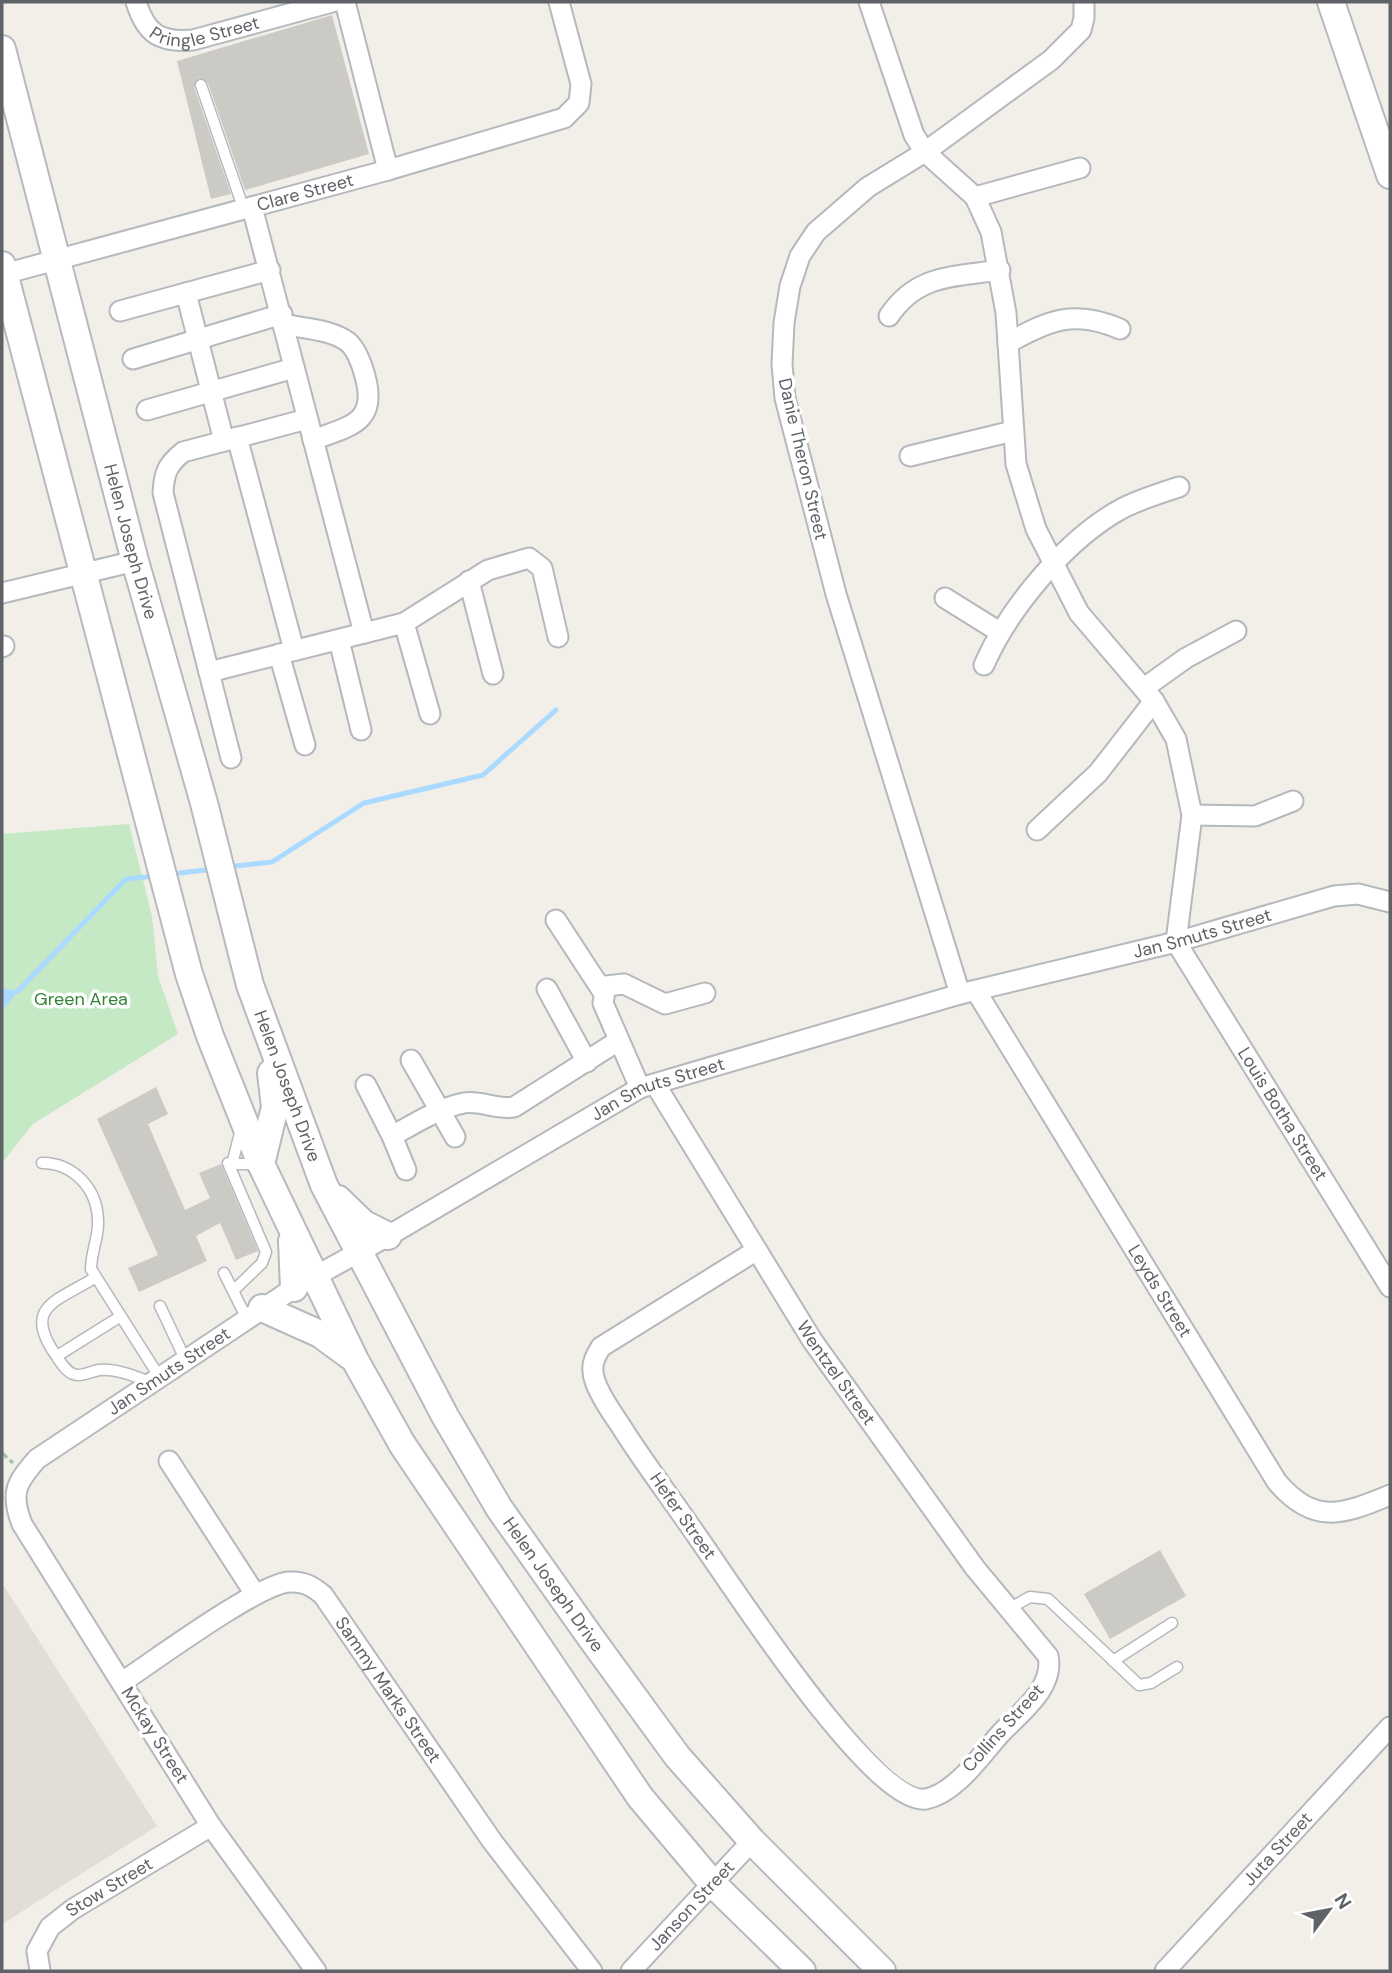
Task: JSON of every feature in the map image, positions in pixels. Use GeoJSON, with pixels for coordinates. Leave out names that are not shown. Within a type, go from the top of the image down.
{"type":"FeatureCollection","features":[{"type":"Feature","properties":{"kind":"street","name":"Pringle Street"},"geometry":{"type":"LineString","coordinates":[[136,2],[141,18],[151,31],[163,40],[176,42],[193,40],[332,2]]}},
{"type":"Feature","properties":{"kind":"street"},"geometry":{"type":"LineString","coordinates":[[345,2],[388,170]]}},
{"type":"Feature","properties":{"kind":"street","name":"Clare Street"},"geometry":{"type":"LineString","coordinates":[[3,270],[58,261],[388,170],[564,118],[579,103],[581,85],[559,2]]}},
{"type":"Feature","properties":{"kind":"street"},"geometry":{"type":"LineString","coordinates":[[869,2],[914,135],[925,152],[975,197],[991,232],[1000,271],[1008,343],[1016,464],[1036,529],[1079,613],[1149,695],[1176,739],[1192,815],[1176,942]]}},
{"type":"Feature","properties":{"kind":"street","name":"Danie Theron Street"},"geometry":{"type":"LineString","coordinates":[[968,993],[836,594],[785,398],[782,364],[790,286],[800,256],[816,232],[868,187],[925,152],[1071,42],[1084,19],[1084,2]]}},
{"type":"Feature","properties":{"kind":"street"},"geometry":{"type":"LineString","coordinates":[[1331,2],[1390,175]]}},
{"type":"Feature","properties":{"kind":"street","name":"Helen Joseph Drive"},"geometry":{"type":"LineString","coordinates":[[2,49],[135,561],[204,803],[250,985],[269,1043],[324,1185],[357,1253],[499,1508],[677,1756],[752,1841],[883,1971]]}},
{"type":"Feature","properties":{"kind":"street"},"geometry":{"type":"LineString","coordinates":[[975,197],[1080,168]]}},
{"type":"Feature","properties":{"kind":"street"},"geometry":{"type":"LineString","coordinates":[[248,209],[270,270],[364,633]]}},
{"type":"Feature","properties":{"kind":"street"},"geometry":{"type":"LineString","coordinates":[[3,270],[189,974],[210,1036],[261,1164],[291,1228],[304,1282],[355,1360],[402,1444],[480,1565],[640,1797],[713,1884],[802,1971]]}},
{"type":"Feature","properties":{"kind":"street"},"geometry":{"type":"LineString","coordinates":[[120,311],[270,270]]}},
{"type":"Feature","properties":{"kind":"street"},"geometry":{"type":"LineString","coordinates":[[889,316],[913,288],[933,281],[1000,271]]}},
{"type":"Feature","properties":{"kind":"street"},"geometry":{"type":"LineString","coordinates":[[186,293],[211,390],[230,439],[286,652],[305,745]]}},
{"type":"Feature","properties":{"kind":"street"},"geometry":{"type":"LineString","coordinates":[[1008,343],[1039,326],[1065,319],[1084,317],[1120,329]]}},
{"type":"Feature","properties":{"kind":"street"},"geometry":{"type":"LineString","coordinates":[[132,359],[197,338],[283,319],[332,334],[348,343],[358,355],[371,400],[367,413],[349,427],[313,440]]}},
{"type":"Feature","properties":{"kind":"street"},"geometry":{"type":"LineString","coordinates":[[147,410],[294,368]]}},
{"type":"Feature","properties":{"kind":"street"},"geometry":{"type":"LineString","coordinates":[[231,758],[163,493],[164,476],[168,465],[183,452],[307,419]]}},
{"type":"Feature","properties":{"kind":"street"},"geometry":{"type":"LineString","coordinates":[[910,456],[1013,431]]}},
{"type":"Feature","properties":{"kind":"street"},"geometry":{"type":"LineString","coordinates":[[984,665],[998,631],[1053,565],[1121,509],[1179,487]]}},
{"type":"Feature","properties":{"kind":"street"},"geometry":{"type":"LineString","coordinates":[[209,673],[404,623],[469,581],[512,560],[529,558],[537,561],[546,580],[558,637]]}},
{"type":"Feature","properties":{"kind":"street"},"geometry":{"type":"LineString","coordinates":[[2,593],[135,561]]}},
{"type":"Feature","properties":{"kind":"street"},"geometry":{"type":"LineString","coordinates":[[469,581],[494,674]]}},
{"type":"Feature","properties":{"kind":"street"},"geometry":{"type":"LineString","coordinates":[[945,598],[998,631]]}},
{"type":"Feature","properties":{"kind":"street"},"geometry":{"type":"LineString","coordinates":[[404,623],[430,714]]}},
{"type":"Feature","properties":{"kind":"street"},"geometry":{"type":"LineString","coordinates":[[1037,830],[1098,773],[1149,695],[1186,658],[1236,631]]}},
{"type":"Feature","properties":{"kind":"street"},"geometry":{"type":"LineString","coordinates":[[339,640],[361,730]]}},
{"type":"Feature","properties":{"kind":"street"},"geometry":{"type":"LineString","coordinates":[[1192,815],[1255,816],[1293,801]]}},
{"type":"Feature","properties":{"kind":"street","name":"Jan Smuts Street"},"geometry":{"type":"LineString","coordinates":[[16,1488],[37,1459],[255,1313],[304,1282],[647,1086],[968,993],[1176,942],[1334,896],[1358,894],[1390,902]]}},
{"type":"Feature","properties":{"kind":"street","name":"Wentzel Street"},"geometry":{"type":"LineString","coordinates":[[556,920],[603,992],[603,1003],[618,1041],[757,1250],[812,1340],[899,1466],[975,1568],[1040,1645]]}},
{"type":"Feature","properties":{"kind":"street","name":"Louis Botha Street"},"geometry":{"type":"LineString","coordinates":[[1176,942],[1390,1287]]}},
{"type":"Feature","properties":{"kind":"street"},"geometry":{"type":"LineString","coordinates":[[603,992],[613,983],[624,984],[665,1004],[705,993]]}},
{"type":"Feature","properties":{"kind":"street"},"geometry":{"type":"LineString","coordinates":[[547,989],[587,1062]]}},
{"type":"Feature","properties":{"kind":"street","name":"Leyds Street"},"geometry":{"type":"LineString","coordinates":[[968,993],[1277,1482],[1294,1502],[1315,1511],[1334,1512],[1390,1495]]}},
{"type":"Feature","properties":{"kind":"street"},"geometry":{"type":"LineString","coordinates":[[392,1136],[465,1102],[504,1109],[514,1107],[618,1041]]}},
{"type":"Feature","properties":{"kind":"street"},"geometry":{"type":"LineString","coordinates":[[261,1164],[275,1107],[269,1043]]}},
{"type":"Feature","properties":{"kind":"street"},"geometry":{"type":"LineString","coordinates":[[411,1060],[455,1137]]}},
{"type":"Feature","properties":{"kind":"street"},"geometry":{"type":"LineString","coordinates":[[366,1085],[406,1170]]}},
{"type":"Feature","properties":{"kind":"street"},"geometry":{"type":"LineString","coordinates":[[324,1185],[364,1224],[388,1236]]}},
{"type":"Feature","properties":{"kind":"street","name":"Hefer Street"},"geometry":{"type":"LineString","coordinates":[[757,1250],[601,1347],[592,1362],[594,1380],[630,1440],[816,1705],[855,1750],[902,1792],[916,1799],[928,1798]]}},
{"type":"Feature","properties":{"kind":"street"},"geometry":{"type":"LineString","coordinates":[[255,1313],[320,1334],[355,1360]]}},
{"type":"Feature","properties":{"kind":"street"},"geometry":{"type":"LineString","coordinates":[[169,1461],[256,1594]]}},
{"type":"Feature","properties":{"kind":"street","name":"Mckay Street"},"geometry":{"type":"LineString","coordinates":[[16,1488],[14,1505],[22,1524],[211,1826],[316,1971]]}},
{"type":"Feature","properties":{"kind":"street","name":"Sammy Marks Street"},"geometry":{"type":"LineString","coordinates":[[122,1682],[256,1594],[288,1582],[307,1583],[323,1595],[492,1841],[592,1971]]}},
{"type":"Feature","properties":{"kind":"street","name":"Collins Street"},"geometry":{"type":"LineString","coordinates":[[928,1798],[952,1784],[1032,1700],[1048,1678],[1050,1667],[1040,1645]]}},
{"type":"Feature","properties":{"kind":"street","name":"Juta Street"},"geometry":{"type":"LineString","coordinates":[[1166,1971],[1390,1727]]}},
{"type":"Feature","properties":{"kind":"street","name":"Stow Street"},"geometry":{"type":"LineString","coordinates":[[40,1971],[37,1951],[50,1927],[74,1909],[211,1826]]}},
{"type":"Feature","properties":{"kind":"street","name":"Janson Street"},"geometry":{"type":"LineString","coordinates":[[631,1971],[752,1841]]}},
{"type":"Feature","properties":{"kind":"lane"},"geometry":{"type":"LineString","coordinates":[[201,85],[248,209]]}},
{"type":"Feature","properties":{"kind":"lane"},"geometry":{"type":"LineString","coordinates":[[43,1163],[57,1163],[72,1169],[85,1183],[98,1220],[91,1254],[92,1269],[121,1315],[156,1380]]}},
{"type":"Feature","properties":{"kind":"lane"},"geometry":{"type":"LineString","coordinates":[[228,1163],[266,1252],[262,1264],[233,1291]]}},
{"type":"Feature","properties":{"kind":"lane"},"geometry":{"type":"LineString","coordinates":[[224,1273],[233,1291],[255,1313]]}},
{"type":"Feature","properties":{"kind":"lane"},"geometry":{"type":"LineString","coordinates":[[96,1277],[41,1315],[40,1324],[57,1356],[66,1370],[78,1375],[102,1370],[156,1380]]}},
{"type":"Feature","properties":{"kind":"lane"},"geometry":{"type":"LineString","coordinates":[[160,1306],[186,1361]]}},
{"type":"Feature","properties":{"kind":"lane"},"geometry":{"type":"LineString","coordinates":[[57,1356],[121,1315]]}},
{"type":"Feature","properties":{"kind":"lane"},"geometry":{"type":"LineString","coordinates":[[1010,1608],[1030,1597],[1048,1599],[1139,1685],[1151,1683],[1177,1667]]}},
{"type":"Feature","properties":{"kind":"lane"},"geometry":{"type":"LineString","coordinates":[[1113,1661],[1172,1623]]}},
{"type":"Feature","properties":{"kind":"shaded area"},"geometry":{"type":"Polygon","coordinates":[[[2,1583],[157,1826],[2,1924],[2,1583]]]}},
{"type":"Feature","properties":{"kind":"green space","name":"Green Area"},"geometry":{"type":"Polygon","coordinates":[[[129,824],[152,916],[158,976],[178,1034],[33,1124],[2,1163],[2,834],[129,824]]]}},
{"type":"Feature","properties":{"kind":"water"},"geometry":{"type":"Polygon","coordinates":[[[2,988],[18,991],[2,1011],[2,988]]]}},
{"type":"Feature","properties":{"kind":"building"},"geometry":{"type":"Polygon","coordinates":[[[332,15],[369,154],[245,190],[208,83],[199,78],[194,87],[231,194],[211,199],[177,61],[332,15]]]}},
{"type":"Feature","properties":{"kind":"building"},"geometry":{"type":"Polygon","coordinates":[[[156,1087],[168,1114],[148,1124],[185,1210],[210,1198],[199,1173],[221,1164],[258,1251],[236,1260],[220,1223],[196,1236],[207,1261],[139,1292],[128,1268],[158,1255],[97,1119],[156,1087]]]}},
{"type":"Feature","properties":{"kind":"building"},"geometry":{"type":"Polygon","coordinates":[[[1160,1550],[1186,1596],[1110,1639],[1084,1594],[1160,1550]]]}},
{"type":"Feature","properties":{"kind":"waterway"},"geometry":{"type":"LineString","coordinates":[[227,867],[272,862],[364,803],[483,775],[556,710]]}},
{"type":"Feature","properties":{"kind":"waterway"},"geometry":{"type":"LineString","coordinates":[[171,874],[214,869]]}},
{"type":"Feature","properties":{"kind":"waterway"},"geometry":{"type":"LineString","coordinates":[[18,991],[126,879],[154,876]]}}]}
